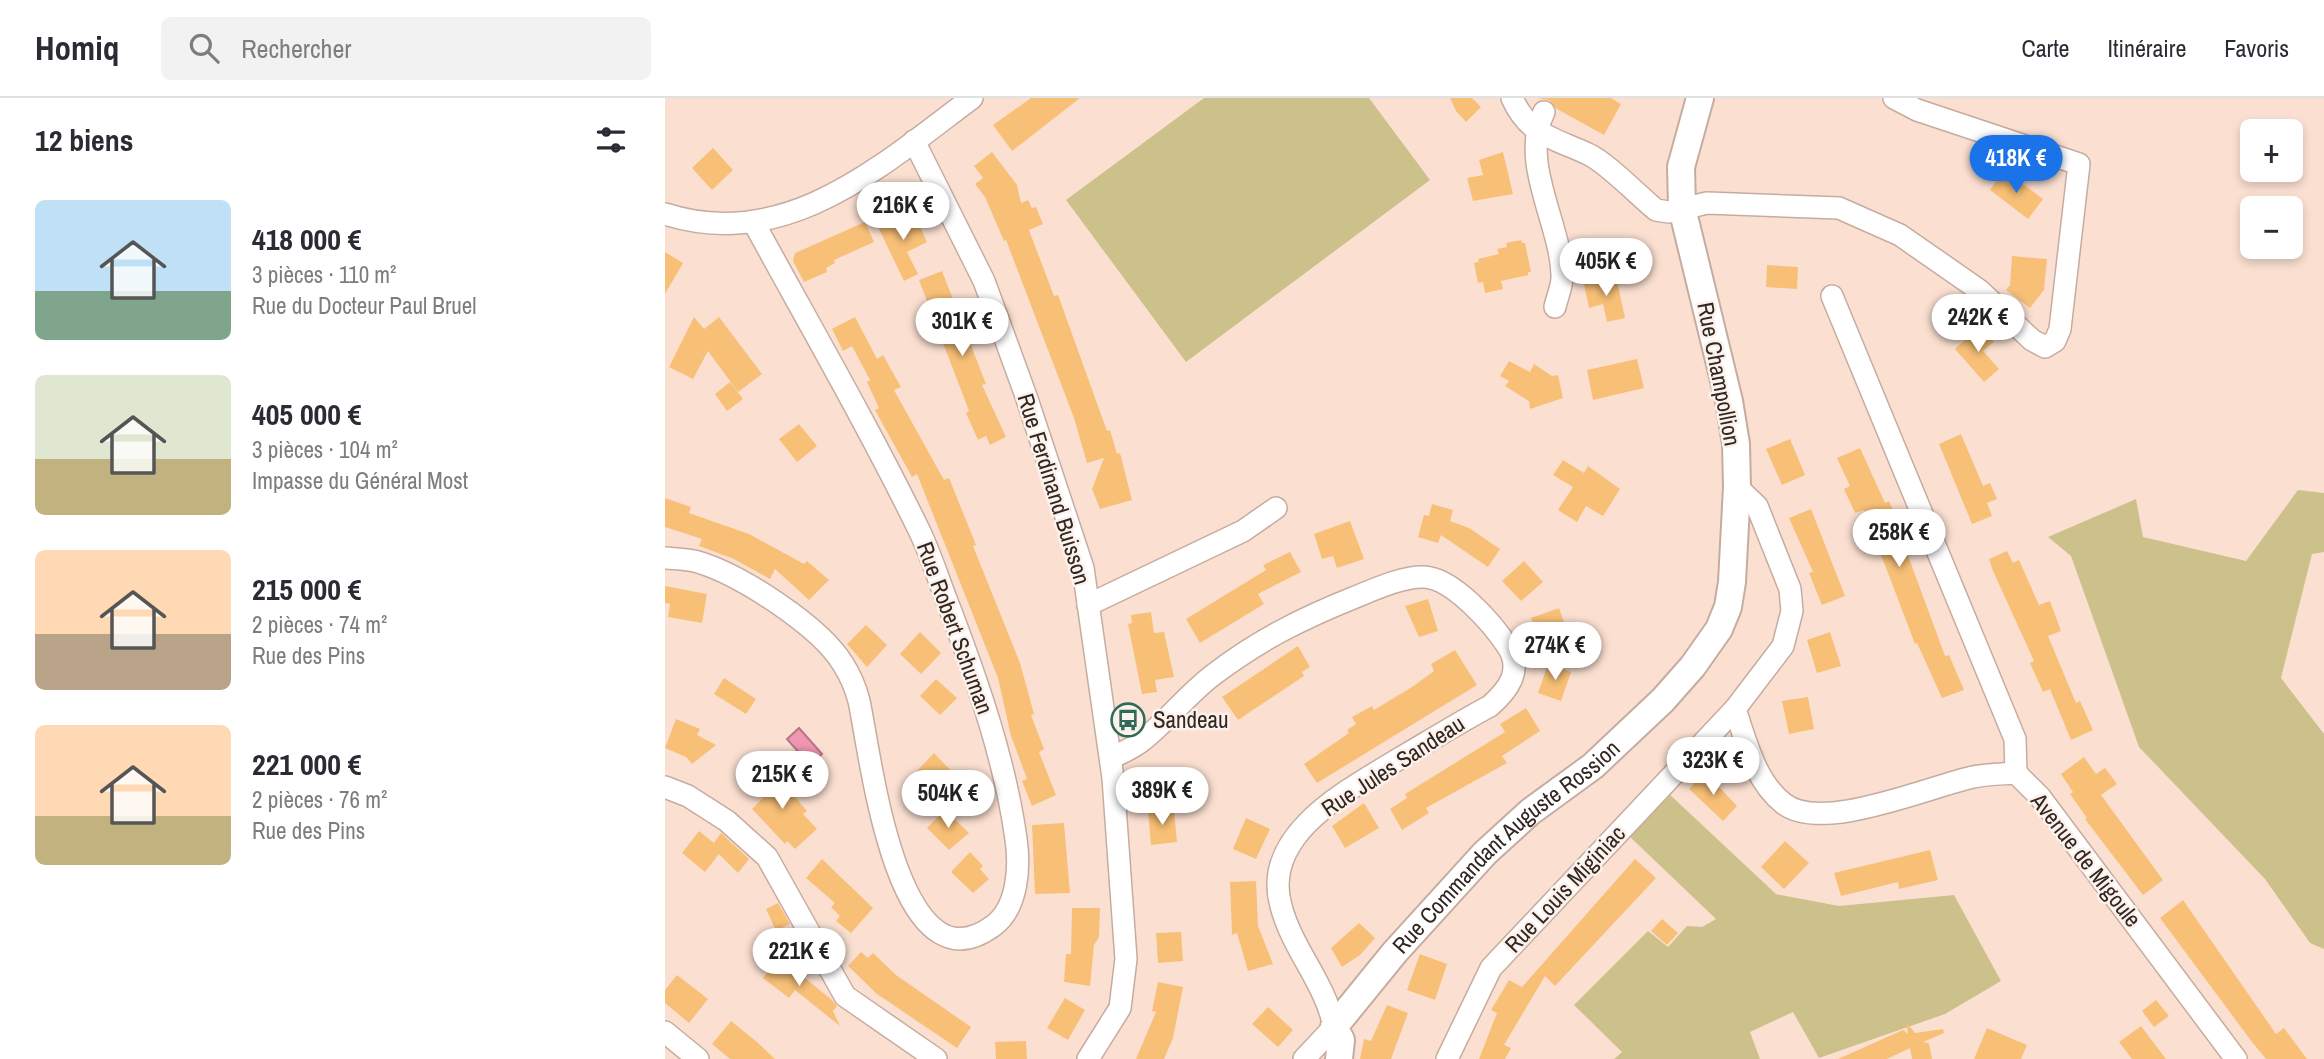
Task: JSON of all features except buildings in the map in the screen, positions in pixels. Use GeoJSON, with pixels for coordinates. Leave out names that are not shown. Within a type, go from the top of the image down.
{"type":"FeatureCollection","features":[{"type":"Feature","properties":{"kind":"street"},"geometry":{"type":"LineString","coordinates":[[665,214],[696,220],[754,223],[825,201],[972,98]]}},
{"type":"Feature","properties":{"kind":"street"},"geometry":{"type":"LineString","coordinates":[[1512,98],[1525,123],[1538,134],[1559,140],[1578,152],[1587,154],[1656,210],[1669,212],[1707,203],[1839,208],[1900,235],[1979,290],[2032,340],[2045,347],[2055,341],[2060,329],[2079,164],[1917,110],[1894,98]]}},
{"type":"Feature","properties":{"kind":"street","name":"Rue Champollion"},"geometry":{"type":"LineString","coordinates":[[1700,98],[1681,167],[1682,208],[1729,401],[1737,487]]}},
{"type":"Feature","properties":{"kind":"street"},"geometry":{"type":"LineString","coordinates":[[1536,105],[1537,159],[1562,276],[1555,307]]}},
{"type":"Feature","properties":{"kind":"street"},"geometry":{"type":"LineString","coordinates":[[1536,105],[1585,145],[1587,154]]}},
{"type":"Feature","properties":{"kind":"street","name":"Rue Ferdinand Buisson"},"geometry":{"type":"LineString","coordinates":[[914,141],[984,281],[1026,396],[1083,568],[1111,758],[1126,959],[1120,1008],[1088,1059]]}},
{"type":"Feature","properties":{"kind":"street","name":"Rue Robert Schuman"},"geometry":{"type":"LineString","coordinates":[[665,558],[696,562],[725,573],[797,617],[825,640],[844,665],[858,698],[877,806],[904,886],[921,916],[934,929],[951,936],[971,936],[993,926],[1008,910],[1015,891],[1016,841],[981,691],[920,531],[754,223]]}},
{"type":"Feature","properties":{"kind":"street"},"geometry":{"type":"LineString","coordinates":[[1832,296],[2015,739],[2016,773]]}},
{"type":"Feature","properties":{"kind":"street","name":"Rue Louis Miginiac"},"geometry":{"type":"LineString","coordinates":[[1447,1059],[1491,968],[1735,709],[1783,646],[1792,598],[1757,506],[1737,487]]}},
{"type":"Feature","properties":{"kind":"street","name":"Rue Commandant Auguste Rossion"},"geometry":{"type":"LineString","coordinates":[[1334,1027],[1395,952],[1485,853],[1530,812],[1593,766],[1663,700],[1693,666],[1719,629],[1728,607],[1732,582],[1737,487]]}},
{"type":"Feature","properties":{"kind":"street"},"geometry":{"type":"LineString","coordinates":[[1088,605],[1243,531],[1276,508]]}},
{"type":"Feature","properties":{"kind":"street","name":"Rue Jules Sandeau"},"geometry":{"type":"LineString","coordinates":[[1111,758],[1142,742],[1212,676],[1289,624],[1387,586],[1423,576],[1439,581],[1476,608],[1499,635],[1514,664],[1513,680],[1504,693],[1490,706],[1341,794],[1317,813],[1286,850],[1277,891],[1280,905],[1289,934],[1331,1011],[1334,1027]]}},
{"type":"Feature","properties":{"kind":"street","name":"Avenue de Migoule"},"geometry":{"type":"LineString","coordinates":[[1735,709],[1752,760],[1762,778],[1779,800],[1800,813],[1835,814],[1977,776],[2016,773],[2040,797],[2236,1059]]}},
{"type":"Feature","properties":{"kind":"street"},"geometry":{"type":"LineString","coordinates":[[665,787],[688,796],[727,821],[767,857],[845,996],[936,1059]]}},
{"type":"Feature","properties":{"kind":"street"},"geometry":{"type":"LineString","coordinates":[[1304,1059],[1334,1027],[1341,1040],[1339,1059]]}},
{"type":"Feature","properties":{"kind":"street"},"geometry":{"type":"LineString","coordinates":[[665,1032],[698,1059]]}},
{"type":"Feature","properties":{"kind":"shaded area"},"geometry":{"type":"Polygon","coordinates":[[[1204,98],[1369,98],[1430,180],[1186,362],[1066,200],[1204,98]]]}},
{"type":"Feature","properties":{"kind":"shaded area"},"geometry":{"type":"Polygon","coordinates":[[[2298,490],[2324,493],[2324,552],[2312,554],[2281,678],[2324,734],[2324,949],[2310,943],[2265,879],[2139,747],[2071,556],[2048,537],[2136,499],[2143,537],[2246,561],[2298,490]]]}},
{"type":"Feature","properties":{"kind":"shaded area"},"geometry":{"type":"Polygon","coordinates":[[[799,728],[822,754],[810,765],[787,739],[799,728]]]}},
{"type":"Feature","properties":{"kind":"shaded area"},"geometry":{"type":"Polygon","coordinates":[[[1667,792],[1776,894],[1839,906],[1954,895],[2001,981],[1945,1014],[1819,1058],[1793,1012],[1750,1032],[1760,1059],[1614,1059],[1622,1052],[1574,1005],[1648,931],[1668,947],[1687,926],[1702,927],[1716,919],[1628,835],[1667,792]]]}},
{"type":"Feature","properties":{"kind":"place","name":"Sandeau"},"geometry":{"type":"Point","coordinates":[1128,720]}}]}
